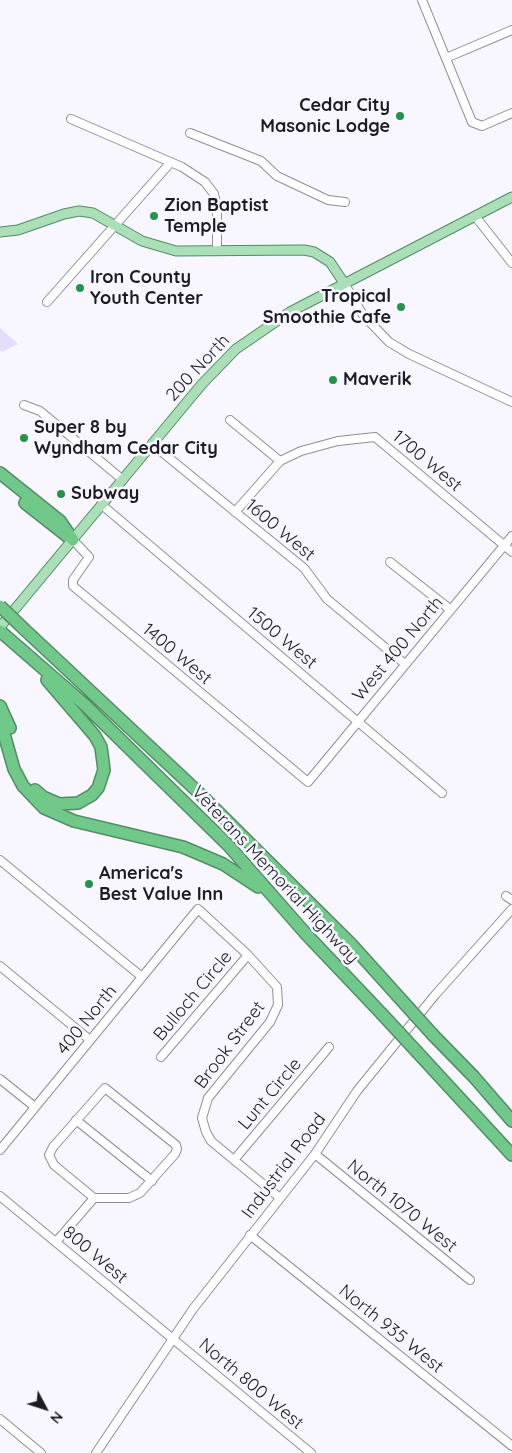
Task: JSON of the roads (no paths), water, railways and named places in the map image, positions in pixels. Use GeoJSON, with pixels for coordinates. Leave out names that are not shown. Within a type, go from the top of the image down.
{"type":"FeatureCollection","features":[{"type":"Feature","properties":{"kind":"highway"},"geometry":{"type":"LineString","coordinates":[[0,473],[60,521],[73,540]]}},
{"type":"Feature","properties":{"kind":"highway"},"geometry":{"type":"LineString","coordinates":[[0,482],[55,528],[73,540]]}},
{"type":"Feature","properties":{"kind":"highway","name":"Veterans Memorial Highway"},"geometry":{"type":"LineString","coordinates":[[0,606],[204,798],[351,944],[512,1121]]}},
{"type":"Feature","properties":{"kind":"highway","name":"Veterans Memorial Highway"},"geometry":{"type":"LineString","coordinates":[[0,631],[84,704],[228,846],[306,934],[381,1012],[512,1155]]}},
{"type":"Feature","properties":{"kind":"highway"},"geometry":{"type":"LineString","coordinates":[[0,706],[8,722],[24,776],[43,797],[59,804],[78,803],[92,795],[98,788],[104,770],[101,747],[95,736],[26,654]]}},
{"type":"Feature","properties":{"kind":"highway"},"geometry":{"type":"LineString","coordinates":[[0,720],[14,769],[23,786],[44,808],[74,821],[183,847],[224,864],[272,898],[306,934]]}},
{"type":"Feature","properties":{"kind":"main road","name":"200 North"},"geometry":{"type":"LineString","coordinates":[[0,627],[202,384],[236,349],[272,322],[512,197]]}},
{"type":"Feature","properties":{"kind":"main road"},"geometry":{"type":"LineString","coordinates":[[0,232],[18,230],[64,214],[93,213],[142,242],[158,247],[176,250],[304,250],[314,252],[330,262],[344,283]]}},
{"type":"Feature","properties":{"kind":"street"},"geometry":{"type":"LineString","coordinates":[[422,0],[472,122],[476,126],[482,126],[512,113]]}},
{"type":"Feature","properties":{"kind":"street"},"geometry":{"type":"LineString","coordinates":[[446,58],[512,30]]}},
{"type":"Feature","properties":{"kind":"street"},"geometry":{"type":"LineString","coordinates":[[71,119],[196,174],[214,194],[218,216],[217,251]]}},
{"type":"Feature","properties":{"kind":"street"},"geometry":{"type":"LineString","coordinates":[[190,133],[261,161],[277,176],[328,200],[345,202]]}},
{"type":"Feature","properties":{"kind":"street"},"geometry":{"type":"LineString","coordinates":[[47,302],[171,162]]}},
{"type":"Feature","properties":{"kind":"street"},"geometry":{"type":"LineString","coordinates":[[475,216],[512,263]]}},
{"type":"Feature","properties":{"kind":"street"},"geometry":{"type":"LineString","coordinates":[[344,283],[363,315],[389,342],[409,354],[512,402]]}},
{"type":"Feature","properties":{"kind":"street"},"geometry":{"type":"LineString","coordinates":[[24,405],[40,410],[123,480]]}},
{"type":"Feature","properties":{"kind":"street"},"geometry":{"type":"LineString","coordinates":[[230,420],[280,461]]}},
{"type":"Feature","properties":{"kind":"street","name":"1700 West"},"geometry":{"type":"LineString","coordinates":[[235,512],[280,461],[301,451],[338,441],[375,437],[512,552]]}},
{"type":"Feature","properties":{"kind":"street","name":"1600 West"},"geometry":{"type":"LineString","coordinates":[[152,444],[304,568],[327,599],[406,664]]}},
{"type":"Feature","properties":{"kind":"street","name":"1500 West"},"geometry":{"type":"LineString","coordinates":[[102,505],[442,793]]}},
{"type":"Feature","properties":{"kind":"street","name":"West 400 North"},"geometry":{"type":"LineString","coordinates":[[308,782],[512,536]]}},
{"type":"Feature","properties":{"kind":"street","name":"1400 West"},"geometry":{"type":"LineString","coordinates":[[73,540],[90,557],[73,580],[73,586],[308,782]]}},
{"type":"Feature","properties":{"kind":"street"},"geometry":{"type":"LineString","coordinates":[[390,562],[451,610]]}},
{"type":"Feature","properties":{"kind":"street"},"geometry":{"type":"LineString","coordinates":[[0,860],[142,977]]}},
{"type":"Feature","properties":{"kind":"street","name":"400 North"},"geometry":{"type":"LineString","coordinates":[[0,1150],[198,909]]}},
{"type":"Feature","properties":{"kind":"street","name":"Brook Street"},"geometry":{"type":"LineString","coordinates":[[198,909],[248,955],[277,987],[278,1005],[270,1022],[208,1098],[203,1113],[204,1127],[208,1136],[280,1198]]}},
{"type":"Feature","properties":{"kind":"street","name":"Industrial Road"},"geometry":{"type":"LineString","coordinates":[[96,1453],[172,1338],[250,1234],[315,1154],[357,1091],[393,1045],[512,909]]}},
{"type":"Feature","properties":{"kind":"street","name":"Bulloch Circle"},"geometry":{"type":"LineString","coordinates":[[161,1057],[248,955]]}},
{"type":"Feature","properties":{"kind":"street"},"geometry":{"type":"LineString","coordinates":[[0,966],[90,1040]]}},
{"type":"Feature","properties":{"kind":"street","name":"Lunt Circle"},"geometry":{"type":"LineString","coordinates":[[234,1160],[329,1047]]}},
{"type":"Feature","properties":{"kind":"street"},"geometry":{"type":"LineString","coordinates":[[0,1079],[35,1107]]}},
{"type":"Feature","properties":{"kind":"street"},"geometry":{"type":"LineString","coordinates":[[105,1088],[110,1090],[176,1145],[175,1154],[140,1193],[128,1198],[94,1198],[50,1160],[49,1155],[53,1148],[76,1120],[101,1090],[105,1088]]}},
{"type":"Feature","properties":{"kind":"street"},"geometry":{"type":"LineString","coordinates":[[76,1120],[152,1181]]}},
{"type":"Feature","properties":{"kind":"street","name":"North 1070 West"},"geometry":{"type":"LineString","coordinates":[[315,1154],[470,1280]]}},
{"type":"Feature","properties":{"kind":"street","name":"800 West"},"geometry":{"type":"LineString","coordinates":[[0,1196],[172,1338]]}},
{"type":"Feature","properties":{"kind":"street"},"geometry":{"type":"LineString","coordinates":[[56,1242],[94,1198]]}},
{"type":"Feature","properties":{"kind":"street","name":"North 935 West"},"geometry":{"type":"LineString","coordinates":[[250,1234],[512,1446]]}},
{"type":"Feature","properties":{"kind":"street","name":"North 800 West"},"geometry":{"type":"LineString","coordinates":[[172,1338],[311,1453]]}},
{"type":"Feature","properties":{"kind":"street"},"geometry":{"type":"LineString","coordinates":[[0,1419],[41,1453]]}},
{"type":"Feature","properties":{"kind":"place","name":"Cedar City Masonic Lodge"},"geometry":{"type":"Point","coordinates":[400,116]}},
{"type":"Feature","properties":{"kind":"place","name":"Zion Baptist Temple"},"geometry":{"type":"Point","coordinates":[154,216]}},
{"type":"Feature","properties":{"kind":"place","name":"Iron County Youth Center"},"geometry":{"type":"Point","coordinates":[80,288]}},
{"type":"Feature","properties":{"kind":"place","name":"Tropical Smoothie Cafe"},"geometry":{"type":"Point","coordinates":[401,307]}},
{"type":"Feature","properties":{"kind":"place","name":"Maverik"},"geometry":{"type":"Point","coordinates":[333,380]}},
{"type":"Feature","properties":{"kind":"place","name":"Super 8 by Wyndham Cedar City"},"geometry":{"type":"Point","coordinates":[24,438]}},
{"type":"Feature","properties":{"kind":"place","name":"Subway"},"geometry":{"type":"Point","coordinates":[61,494]}},
{"type":"Feature","properties":{"kind":"place","name":"America's Best Value Inn"},"geometry":{"type":"Point","coordinates":[89,884]}}]}
